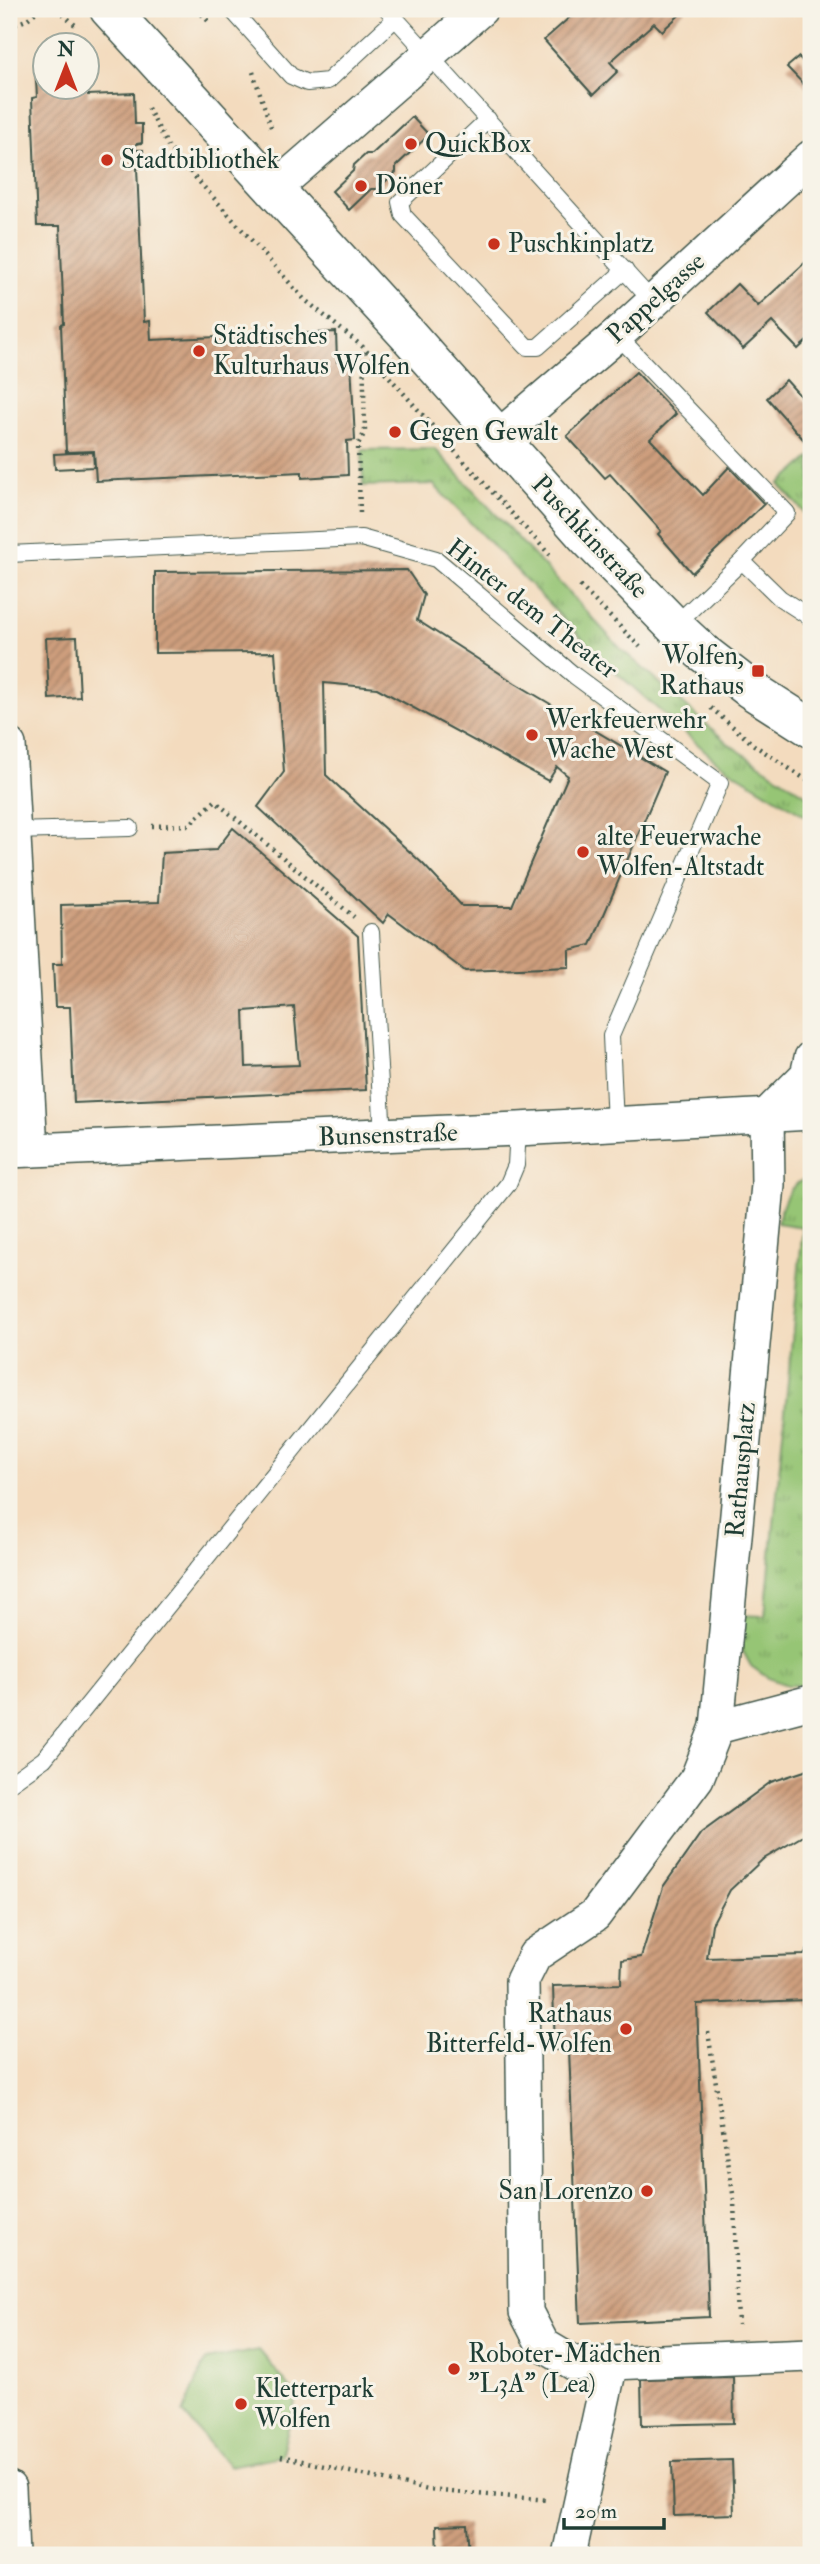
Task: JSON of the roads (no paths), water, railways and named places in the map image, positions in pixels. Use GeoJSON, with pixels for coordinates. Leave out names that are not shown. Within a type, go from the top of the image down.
{"type":"FeatureCollection","features":[{"type":"Feature","properties":{"kind":"street","name":"Puschkinstraße"},"geometry":{"type":"LineString","coordinates":[[109,9],[284,180],[498,437],[587,537],[702,652],[750,689],[811,728]]}},
{"type":"Feature","properties":{"kind":"street"},"geometry":{"type":"LineString","coordinates":[[284,180],[481,9]]}},
{"type":"Feature","properties":{"kind":"street","name":"Pappelgasse"},"geometry":{"type":"LineString","coordinates":[[498,437],[617,335],[811,157]]}},
{"type":"Feature","properties":{"kind":"street"},"geometry":{"type":"LineString","coordinates":[[9,745],[20,1150]]}},
{"type":"Feature","properties":{"kind":"street"},"geometry":{"type":"LineString","coordinates":[[767,1115],[807,1075],[811,1058]]}},
{"type":"Feature","properties":{"kind":"street","name":"Bunsenstraße"},"geometry":{"type":"LineString","coordinates":[[20,1150],[518,1129],[811,1113]]}},
{"type":"Feature","properties":{"kind":"street","name":"Rathausplatz"},"geometry":{"type":"LineString","coordinates":[[611,2362],[575,2364],[543,2345],[526,2312],[522,1981],[535,1955],[595,1915],[697,1778],[717,1727],[768,1185],[767,1115]]}},
{"type":"Feature","properties":{"kind":"street"},"geometry":{"type":"LineString","coordinates":[[717,1727],[811,1702]]}},
{"type":"Feature","properties":{"kind":"street"},"geometry":{"type":"LineString","coordinates":[[569,2555],[611,2362],[811,2354]]}},
{"type":"Feature","properties":{"kind":"street"},"geometry":{"type":"LineString","coordinates":[[9,2488],[12,2555]]}},
{"type":"Feature","properties":{"kind":"lane"},"geometry":{"type":"LineString","coordinates":[[231,9],[291,76],[307,83],[328,81],[392,13],[652,301]]}},
{"type":"Feature","properties":{"kind":"lane"},"geometry":{"type":"LineString","coordinates":[[488,119],[400,202],[403,215],[527,347],[538,347],[625,270]]}},
{"type":"Feature","properties":{"kind":"lane"},"geometry":{"type":"LineString","coordinates":[[617,335],[787,513],[742,561],[674,626]]}},
{"type":"Feature","properties":{"kind":"lane","name":"Hinter dem Theater"},"geometry":{"type":"LineString","coordinates":[[9,554],[361,538],[436,559],[575,676],[720,783],[611,1036],[615,1124]]}},
{"type":"Feature","properties":{"kind":"lane"},"geometry":{"type":"LineString","coordinates":[[742,561],[780,598],[811,618]]}},
{"type":"Feature","properties":{"kind":"lane"},"geometry":{"type":"LineString","coordinates":[[13,831],[130,828]]}},
{"type":"Feature","properties":{"kind":"lane"},"geometry":{"type":"LineString","coordinates":[[372,932],[383,1135]]}},
{"type":"Feature","properties":{"kind":"lane"},"geometry":{"type":"LineString","coordinates":[[9,1784],[44,1759],[508,1184],[516,1165],[518,1129]]}},
{"type":"Feature","properties":{"kind":"place","name":"QuickBox"},"geometry":{"type":"Point","coordinates":[411,144]}},
{"type":"Feature","properties":{"kind":"place","name":"Stadtbibliothek"},"geometry":{"type":"Point","coordinates":[107,160]}},
{"type":"Feature","properties":{"kind":"place","name":"Döner"},"geometry":{"type":"Point","coordinates":[361,186]}},
{"type":"Feature","properties":{"kind":"place","name":"Puschkinplatz"},"geometry":{"type":"Point","coordinates":[494,244]}},
{"type":"Feature","properties":{"kind":"place","name":"Städtisches Kulturhaus Wolfen"},"geometry":{"type":"Point","coordinates":[199,351]}},
{"type":"Feature","properties":{"kind":"place","name":"Gegen Gewalt"},"geometry":{"type":"Point","coordinates":[395,432]}},
{"type":"Feature","properties":{"kind":"place","name":"Wolfen, Rathaus"},"geometry":{"type":"Point","coordinates":[758,671]}},
{"type":"Feature","properties":{"kind":"place","name":"Werkfeuerwehr Wache West"},"geometry":{"type":"Point","coordinates":[532,735]}},
{"type":"Feature","properties":{"kind":"place","name":"alte Feuerwache Wolfen-Altstadt"},"geometry":{"type":"Point","coordinates":[583,852]}},
{"type":"Feature","properties":{"kind":"place","name":"Rathaus Bitterfeld-Wolfen"},"geometry":{"type":"Point","coordinates":[626,2029]}},
{"type":"Feature","properties":{"kind":"place","name":"San Lorenzo"},"geometry":{"type":"Point","coordinates":[647,2191]}},
{"type":"Feature","properties":{"kind":"place","name":"Roboter-Mädchen \"L3A\" (Lea)"},"geometry":{"type":"Point","coordinates":[454,2369]}},
{"type":"Feature","properties":{"kind":"place","name":"Kletterpark Wolfen"},"geometry":{"type":"Point","coordinates":[241,2404]}}]}
